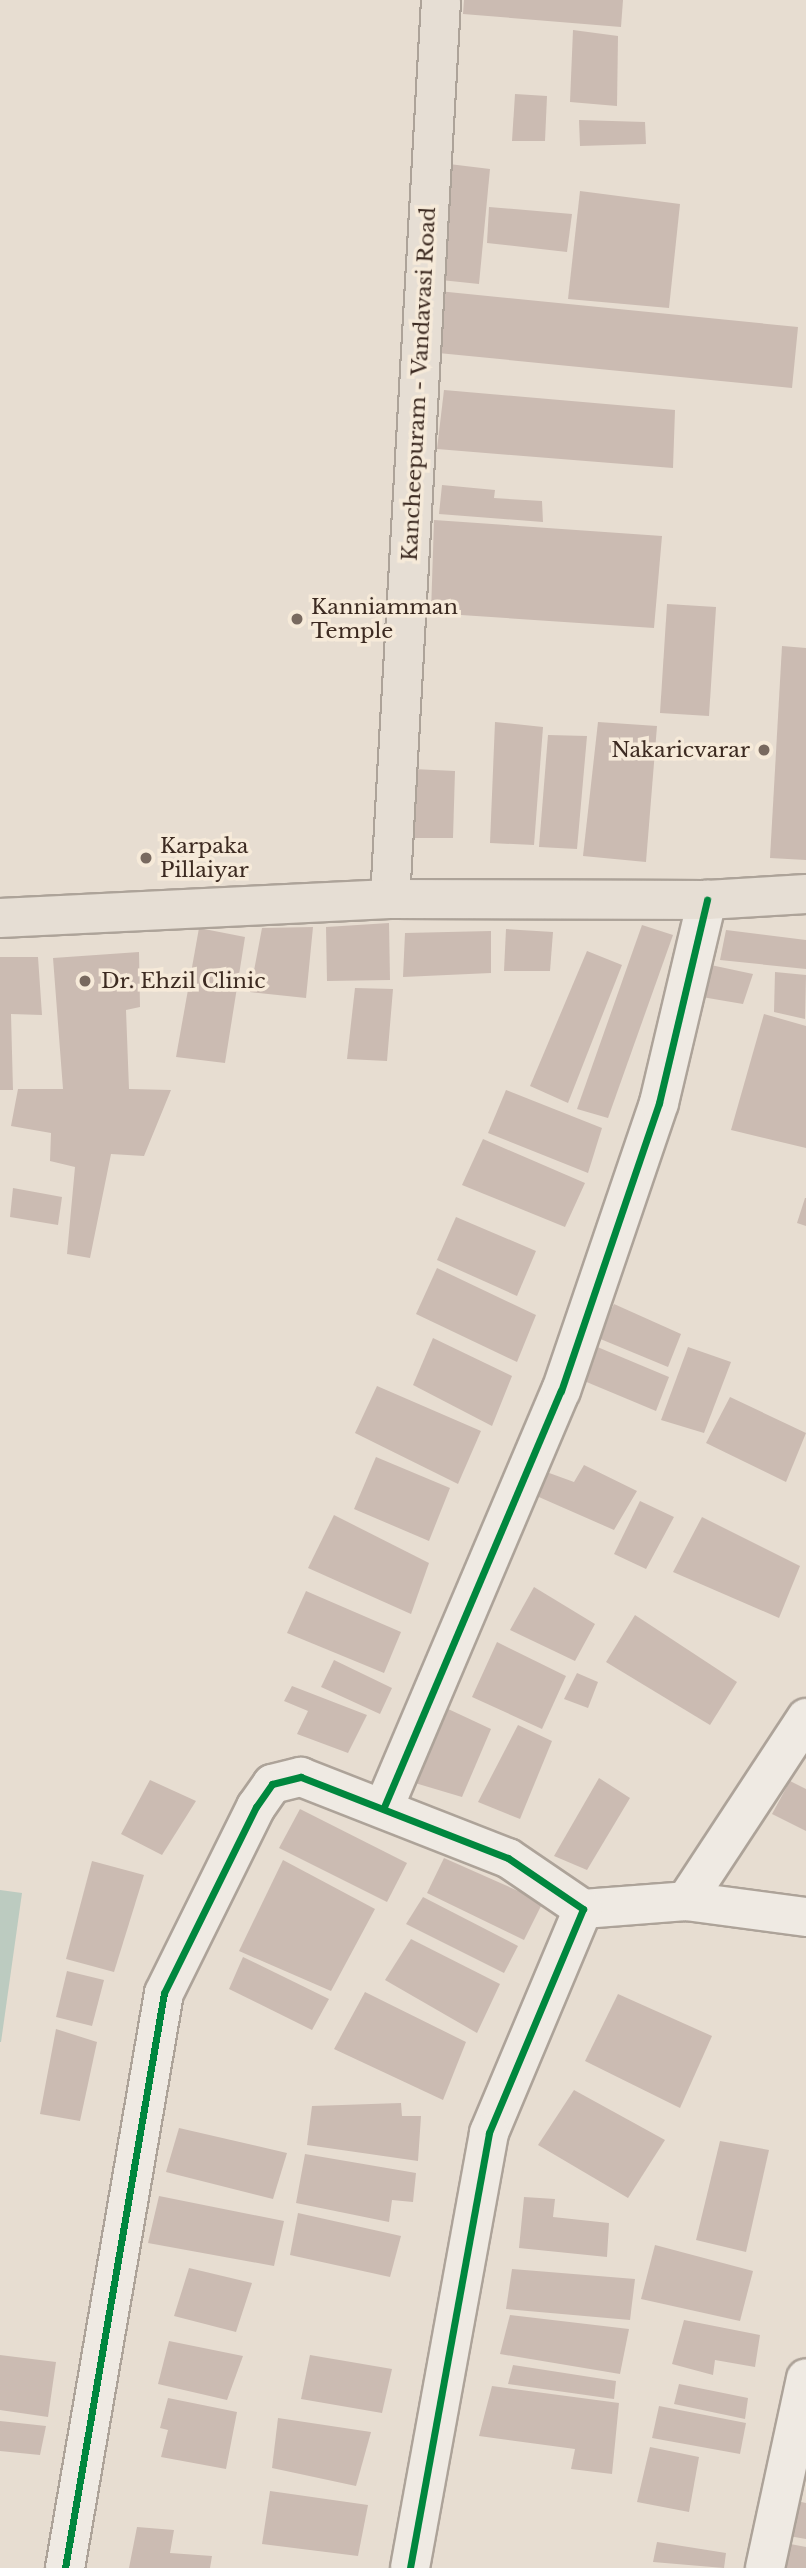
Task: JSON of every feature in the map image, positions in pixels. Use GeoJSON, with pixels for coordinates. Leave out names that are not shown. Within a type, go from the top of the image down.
{"type":"FeatureCollection","features":[{"type":"Feature","properties":{"kind":"main road","name":"Kancheepuram - Vandavasi Road"},"geometry":{"type":"LineString","coordinates":[[390,899],[441,0]]}},
{"type":"Feature","properties":{"kind":"main road"},"geometry":{"type":"LineString","coordinates":[[0,918],[390,899],[708,900],[806,894]]}},
{"type":"Feature","properties":{"kind":"street"},"geometry":{"type":"LineString","coordinates":[[384,1807],[561,1391],[659,1103],[708,900]]}},
{"type":"Feature","properties":{"kind":"street"},"geometry":{"type":"LineString","coordinates":[[686,1900],[806,1718]]}},
{"type":"Feature","properties":{"kind":"street"},"geometry":{"type":"LineString","coordinates":[[65,2568],[164,1993],[256,1807],[272,1784],[301,1777],[384,1807],[508,1858],[583,1909],[686,1900],[806,1917]]}},
{"type":"Feature","properties":{"kind":"street"},"geometry":{"type":"LineString","coordinates":[[410,2568],[489,2133],[583,1909]]}},
{"type":"Feature","properties":{"kind":"street"},"geometry":{"type":"LineString","coordinates":[[765,2568],[806,2378]]}},
{"type":"Feature","properties":{"kind":"shaded area"},"geometry":{"type":"Polygon","coordinates":[[[0,1890],[22,1893],[1,2042],[0,2042],[0,1890]]]}},
{"type":"Feature","properties":{"kind":"building"},"geometry":{"type":"Polygon","coordinates":[[[464,0],[623,0],[621,27],[463,14],[464,0]]]}},
{"type":"Feature","properties":{"kind":"building"},"geometry":{"type":"Polygon","coordinates":[[[573,30],[618,36],[617,106],[570,102],[573,30]]]}},
{"type":"Feature","properties":{"kind":"building"},"geometry":{"type":"Polygon","coordinates":[[[515,94],[547,96],[545,141],[512,141],[515,94]]]}},
{"type":"Feature","properties":{"kind":"building"},"geometry":{"type":"Polygon","coordinates":[[[579,120],[645,122],[646,144],[580,146],[579,120]]]}},
{"type":"Feature","properties":{"kind":"building"},"geometry":{"type":"Polygon","coordinates":[[[449,164],[490,169],[479,284],[441,280],[449,164]]]}},
{"type":"Feature","properties":{"kind":"building"},"geometry":{"type":"Polygon","coordinates":[[[580,191],[680,204],[669,308],[568,299],[580,191]]]}},
{"type":"Feature","properties":{"kind":"building"},"geometry":{"type":"Polygon","coordinates":[[[489,207],[572,214],[567,252],[487,243],[489,207]]]}},
{"type":"Feature","properties":{"kind":"building"},"geometry":{"type":"Polygon","coordinates":[[[438,291],[798,327],[792,388],[428,352],[438,291]]]}},
{"type":"Feature","properties":{"kind":"building"},"geometry":{"type":"Polygon","coordinates":[[[444,390],[675,410],[673,468],[437,449],[444,390]]]}},
{"type":"Feature","properties":{"kind":"building"},"geometry":{"type":"Polygon","coordinates":[[[442,485],[495,490],[494,498],[542,501],[543,522],[439,514],[442,485]]]}},
{"type":"Feature","properties":{"kind":"building"},"geometry":{"type":"Polygon","coordinates":[[[434,520],[662,536],[654,628],[431,613],[434,520]]]}},
{"type":"Feature","properties":{"kind":"building"},"geometry":{"type":"Polygon","coordinates":[[[667,604],[716,607],[709,716],[660,713],[667,604]]]}},
{"type":"Feature","properties":{"kind":"building"},"geometry":{"type":"Polygon","coordinates":[[[782,646],[806,648],[806,860],[770,858],[782,646]]]}},
{"type":"Feature","properties":{"kind":"building"},"geometry":{"type":"Polygon","coordinates":[[[495,722],[543,727],[534,845],[490,843],[495,722]]]}},
{"type":"Feature","properties":{"kind":"building"},"geometry":{"type":"Polygon","coordinates":[[[598,722],[657,726],[646,862],[583,856],[598,722]]]}},
{"type":"Feature","properties":{"kind":"building"},"geometry":{"type":"Polygon","coordinates":[[[548,735],[587,736],[577,849],[539,847],[548,735]]]}},
{"type":"Feature","properties":{"kind":"building"},"geometry":{"type":"Polygon","coordinates":[[[413,769],[455,771],[453,838],[410,838],[413,769]]]}},
{"type":"Feature","properties":{"kind":"building"},"geometry":{"type":"Polygon","coordinates":[[[389,923],[390,980],[327,981],[326,927],[389,923]]]}},
{"type":"Feature","properties":{"kind":"building"},"geometry":{"type":"Polygon","coordinates":[[[642,925],[673,935],[608,1118],[577,1109],[642,925]]]}},
{"type":"Feature","properties":{"kind":"building"},"geometry":{"type":"Polygon","coordinates":[[[313,927],[306,998],[250,992],[262,928],[313,927]]]}},
{"type":"Feature","properties":{"kind":"building"},"geometry":{"type":"Polygon","coordinates":[[[199,928],[245,937],[225,1063],[176,1057],[199,928]]]}},
{"type":"Feature","properties":{"kind":"building"},"geometry":{"type":"Polygon","coordinates":[[[506,929],[553,932],[550,971],[504,971],[506,929]]]}},
{"type":"Feature","properties":{"kind":"building"},"geometry":{"type":"Polygon","coordinates":[[[726,930],[806,940],[806,969],[720,960],[726,930]]]}},
{"type":"Feature","properties":{"kind":"building"},"geometry":{"type":"Polygon","coordinates":[[[491,931],[491,973],[403,977],[405,933],[491,931]]]}},
{"type":"Feature","properties":{"kind":"building"},"geometry":{"type":"Polygon","coordinates":[[[587,951],[622,965],[568,1103],[530,1086],[587,951]]]}},
{"type":"Feature","properties":{"kind":"building"},"geometry":{"type":"Polygon","coordinates":[[[139,952],[140,1007],[126,1010],[129,1089],[171,1090],[144,1156],[111,1154],[90,1258],[67,1254],[75,1167],[50,1161],[51,1133],[11,1126],[18,1089],[63,1089],[53,958],[139,952]]]}},
{"type":"Feature","properties":{"kind":"building"},"geometry":{"type":"Polygon","coordinates":[[[0,957],[38,957],[42,1015],[11,1014],[13,1090],[0,1090],[0,957]]]}},
{"type":"Feature","properties":{"kind":"building"},"geometry":{"type":"Polygon","coordinates":[[[706,964],[753,974],[743,1004],[696,996],[706,964]]]}},
{"type":"Feature","properties":{"kind":"building"},"geometry":{"type":"Polygon","coordinates":[[[775,972],[806,975],[805,1019],[774,1012],[775,972]]]}},
{"type":"Feature","properties":{"kind":"building"},"geometry":{"type":"Polygon","coordinates":[[[355,988],[393,989],[387,1061],[347,1059],[355,988]]]}},
{"type":"Feature","properties":{"kind":"building"},"geometry":{"type":"Polygon","coordinates":[[[764,1014],[806,1026],[806,1148],[731,1130],[764,1014]]]}},
{"type":"Feature","properties":{"kind":"building"},"geometry":{"type":"Polygon","coordinates":[[[506,1090],[602,1128],[588,1173],[488,1133],[506,1090]]]}},
{"type":"Feature","properties":{"kind":"building"},"geometry":{"type":"Polygon","coordinates":[[[483,1139],[585,1183],[565,1227],[462,1185],[483,1139]]]}},
{"type":"Feature","properties":{"kind":"building"},"geometry":{"type":"Polygon","coordinates":[[[13,1188],[62,1197],[58,1225],[10,1217],[13,1188]]]}},
{"type":"Feature","properties":{"kind":"building"},"geometry":{"type":"Polygon","coordinates":[[[806,1198],[806,1226],[797,1223],[806,1198]]]}},
{"type":"Feature","properties":{"kind":"building"},"geometry":{"type":"Polygon","coordinates":[[[456,1217],[536,1251],[517,1296],[437,1260],[456,1217]]]}},
{"type":"Feature","properties":{"kind":"building"},"geometry":{"type":"Polygon","coordinates":[[[437,1268],[536,1315],[517,1362],[416,1314],[437,1268]]]}},
{"type":"Feature","properties":{"kind":"building"},"geometry":{"type":"Polygon","coordinates":[[[614,1304],[681,1334],[668,1367],[598,1338],[614,1304]]]}},
{"type":"Feature","properties":{"kind":"building"},"geometry":{"type":"Polygon","coordinates":[[[433,1338],[512,1376],[492,1426],[413,1385],[433,1338]]]}},
{"type":"Feature","properties":{"kind":"building"},"geometry":{"type":"Polygon","coordinates":[[[595,1346],[669,1377],[656,1411],[577,1378],[595,1346]]]}},
{"type":"Feature","properties":{"kind":"building"},"geometry":{"type":"Polygon","coordinates":[[[688,1347],[731,1362],[704,1433],[661,1420],[688,1347]]]}},
{"type":"Feature","properties":{"kind":"building"},"geometry":{"type":"Polygon","coordinates":[[[377,1386],[481,1431],[458,1484],[355,1433],[377,1386]]]}},
{"type":"Feature","properties":{"kind":"building"},"geometry":{"type":"Polygon","coordinates":[[[730,1397],[806,1433],[786,1482],[706,1443],[730,1397]]]}},
{"type":"Feature","properties":{"kind":"building"},"geometry":{"type":"Polygon","coordinates":[[[376,1457],[450,1488],[429,1541],[354,1509],[376,1457]]]}},
{"type":"Feature","properties":{"kind":"building"},"geometry":{"type":"Polygon","coordinates":[[[584,1465],[637,1491],[614,1530],[532,1494],[541,1470],[574,1482],[584,1465]]]}},
{"type":"Feature","properties":{"kind":"building"},"geometry":{"type":"Polygon","coordinates":[[[640,1501],[674,1517],[646,1569],[614,1554],[640,1501]]]}},
{"type":"Feature","properties":{"kind":"building"},"geometry":{"type":"Polygon","coordinates":[[[334,1515],[429,1563],[411,1614],[308,1568],[334,1515]]]}},
{"type":"Feature","properties":{"kind":"building"},"geometry":{"type":"Polygon","coordinates":[[[702,1517],[800,1566],[779,1618],[673,1572],[702,1517]]]}},
{"type":"Feature","properties":{"kind":"building"},"geometry":{"type":"Polygon","coordinates":[[[534,1587],[595,1624],[575,1661],[510,1630],[534,1587]]]}},
{"type":"Feature","properties":{"kind":"building"},"geometry":{"type":"Polygon","coordinates":[[[306,1591],[401,1632],[384,1673],[287,1633],[306,1591]]]}},
{"type":"Feature","properties":{"kind":"building"},"geometry":{"type":"Polygon","coordinates":[[[635,1615],[737,1682],[710,1725],[606,1662],[635,1615]]]}},
{"type":"Feature","properties":{"kind":"building"},"geometry":{"type":"Polygon","coordinates":[[[497,1642],[566,1676],[542,1729],[472,1697],[497,1642]]]}},
{"type":"Feature","properties":{"kind":"building"},"geometry":{"type":"Polygon","coordinates":[[[334,1660],[392,1688],[380,1714],[321,1687],[334,1660]]]}},
{"type":"Feature","properties":{"kind":"building"},"geometry":{"type":"Polygon","coordinates":[[[577,1673],[598,1682],[588,1708],[564,1699],[577,1673]]]}},
{"type":"Feature","properties":{"kind":"building"},"geometry":{"type":"Polygon","coordinates":[[[292,1686],[367,1715],[348,1753],[297,1734],[308,1711],[284,1701],[292,1686]]]}},
{"type":"Feature","properties":{"kind":"building"},"geometry":{"type":"Polygon","coordinates":[[[446,1708],[491,1729],[462,1797],[415,1783],[446,1708]]]}},
{"type":"Feature","properties":{"kind":"building"},"geometry":{"type":"Polygon","coordinates":[[[518,1725],[552,1741],[520,1819],[478,1802],[518,1725]]]}},
{"type":"Feature","properties":{"kind":"building"},"geometry":{"type":"Polygon","coordinates":[[[599,1778],[630,1798],[587,1870],[554,1856],[599,1778]]]}},
{"type":"Feature","properties":{"kind":"building"},"geometry":{"type":"Polygon","coordinates":[[[150,1780],[196,1801],[162,1855],[121,1834],[150,1780]]]}},
{"type":"Feature","properties":{"kind":"building"},"geometry":{"type":"Polygon","coordinates":[[[790,1781],[806,1789],[806,1831],[772,1814],[790,1781]]]}},
{"type":"Feature","properties":{"kind":"building"},"geometry":{"type":"Polygon","coordinates":[[[300,1809],[407,1863],[387,1902],[279,1848],[300,1809]]]}},
{"type":"Feature","properties":{"kind":"building"},"geometry":{"type":"Polygon","coordinates":[[[444,1858],[543,1902],[524,1940],[427,1893],[444,1858]]]}},
{"type":"Feature","properties":{"kind":"building"},"geometry":{"type":"Polygon","coordinates":[[[283,1860],[375,1909],[331,1991],[239,1951],[283,1860]]]}},
{"type":"Feature","properties":{"kind":"building"},"geometry":{"type":"Polygon","coordinates":[[[92,1861],[144,1875],[114,1972],[66,1959],[92,1861]]]}},
{"type":"Feature","properties":{"kind":"building"},"geometry":{"type":"Polygon","coordinates":[[[423,1897],[518,1946],[504,1973],[406,1924],[423,1897]]]}},
{"type":"Feature","properties":{"kind":"building"},"geometry":{"type":"Polygon","coordinates":[[[411,1939],[500,1984],[477,2033],[385,1980],[411,1939]]]}},
{"type":"Feature","properties":{"kind":"building"},"geometry":{"type":"Polygon","coordinates":[[[243,1957],[329,1999],[312,2030],[229,1989],[243,1957]]]}},
{"type":"Feature","properties":{"kind":"building"},"geometry":{"type":"Polygon","coordinates":[[[67,1971],[104,1980],[92,2026],[56,2017],[67,1971]]]}},
{"type":"Feature","properties":{"kind":"building"},"geometry":{"type":"Polygon","coordinates":[[[365,1992],[466,2042],[443,2100],[334,2049],[365,1992]]]}},
{"type":"Feature","properties":{"kind":"building"},"geometry":{"type":"Polygon","coordinates":[[[618,1994],[712,2036],[680,2108],[585,2061],[618,1994]]]}},
{"type":"Feature","properties":{"kind":"building"},"geometry":{"type":"Polygon","coordinates":[[[56,2029],[97,2042],[80,2121],[40,2114],[56,2029]]]}},
{"type":"Feature","properties":{"kind":"building"},"geometry":{"type":"Polygon","coordinates":[[[574,2090],[665,2140],[628,2198],[538,2145],[574,2090]]]}},
{"type":"Feature","properties":{"kind":"building"},"geometry":{"type":"Polygon","coordinates":[[[401,2103],[402,2116],[421,2116],[418,2161],[307,2145],[312,2106],[401,2103]]]}},
{"type":"Feature","properties":{"kind":"building"},"geometry":{"type":"Polygon","coordinates":[[[179,2128],[287,2153],[273,2199],[166,2172],[179,2128]]]}},
{"type":"Feature","properties":{"kind":"building"},"geometry":{"type":"Polygon","coordinates":[[[720,2141],[769,2150],[746,2252],[696,2240],[720,2141]]]}},
{"type":"Feature","properties":{"kind":"building"},"geometry":{"type":"Polygon","coordinates":[[[305,2154],[416,2173],[413,2202],[392,2200],[389,2222],[296,2203],[305,2154]]]}},
{"type":"Feature","properties":{"kind":"building"},"geometry":{"type":"Polygon","coordinates":[[[159,2196],[284,2221],[274,2266],[148,2243],[159,2196]]]}},
{"type":"Feature","properties":{"kind":"building"},"geometry":{"type":"Polygon","coordinates":[[[524,2197],[555,2199],[553,2217],[609,2223],[607,2257],[519,2248],[524,2197]]]}},
{"type":"Feature","properties":{"kind":"building"},"geometry":{"type":"Polygon","coordinates":[[[298,2213],[401,2236],[390,2277],[290,2255],[298,2213]]]}},
{"type":"Feature","properties":{"kind":"building"},"geometry":{"type":"Polygon","coordinates":[[[655,2245],[753,2271],[740,2321],[641,2299],[655,2245]]]}},
{"type":"Feature","properties":{"kind":"building"},"geometry":{"type":"Polygon","coordinates":[[[189,2268],[252,2283],[236,2332],[174,2316],[189,2268]]]}},
{"type":"Feature","properties":{"kind":"building"},"geometry":{"type":"Polygon","coordinates":[[[512,2269],[635,2279],[630,2320],[506,2309],[512,2269]]]}},
{"type":"Feature","properties":{"kind":"building"},"geometry":{"type":"Polygon","coordinates":[[[510,2315],[629,2329],[620,2374],[500,2354],[510,2315]]]}},
{"type":"Feature","properties":{"kind":"building"},"geometry":{"type":"Polygon","coordinates":[[[684,2320],[760,2335],[755,2367],[715,2360],[713,2375],[672,2364],[684,2320]]]}},
{"type":"Feature","properties":{"kind":"building"},"geometry":{"type":"Polygon","coordinates":[[[169,2341],[243,2356],[227,2400],[158,2384],[169,2341]]]}},
{"type":"Feature","properties":{"kind":"building"},"geometry":{"type":"Polygon","coordinates":[[[0,2355],[56,2362],[48,2417],[0,2410],[0,2355]]]}},
{"type":"Feature","properties":{"kind":"building"},"geometry":{"type":"Polygon","coordinates":[[[310,2355],[392,2369],[382,2413],[301,2399],[310,2355]]]}},
{"type":"Feature","properties":{"kind":"building"},"geometry":{"type":"Polygon","coordinates":[[[513,2365],[616,2381],[614,2399],[508,2384],[513,2365]]]}},
{"type":"Feature","properties":{"kind":"building"},"geometry":{"type":"Polygon","coordinates":[[[679,2384],[748,2398],[745,2419],[674,2404],[679,2384]]]}},
{"type":"Feature","properties":{"kind":"building"},"geometry":{"type":"Polygon","coordinates":[[[492,2386],[619,2403],[612,2474],[571,2469],[575,2449],[479,2436],[492,2386]]]}},
{"type":"Feature","properties":{"kind":"building"},"geometry":{"type":"Polygon","coordinates":[[[168,2398],[237,2412],[226,2469],[161,2457],[168,2430],[160,2428],[168,2398]]]}},
{"type":"Feature","properties":{"kind":"building"},"geometry":{"type":"Polygon","coordinates":[[[659,2406],[746,2423],[740,2454],[652,2438],[659,2406]]]}},
{"type":"Feature","properties":{"kind":"building"},"geometry":{"type":"Polygon","coordinates":[[[278,2418],[371,2432],[356,2486],[272,2468],[278,2418]]]}},
{"type":"Feature","properties":{"kind":"building"},"geometry":{"type":"Polygon","coordinates":[[[0,2421],[46,2426],[40,2455],[0,2451],[0,2421]]]}},
{"type":"Feature","properties":{"kind":"building"},"geometry":{"type":"Polygon","coordinates":[[[650,2447],[699,2457],[689,2512],[637,2502],[650,2447]]]}},
{"type":"Feature","properties":{"kind":"building"},"geometry":{"type":"Polygon","coordinates":[[[270,2491],[368,2505],[358,2556],[262,2544],[270,2491]]]}},
{"type":"Feature","properties":{"kind":"building"},"geometry":{"type":"Polygon","coordinates":[[[792,2500],[806,2503],[806,2539],[783,2535],[792,2500]]]}},
{"type":"Feature","properties":{"kind":"building"},"geometry":{"type":"Polygon","coordinates":[[[137,2527],[174,2530],[170,2553],[212,2556],[210,2568],[129,2568],[137,2527]]]}},
{"type":"Feature","properties":{"kind":"building"},"geometry":{"type":"Polygon","coordinates":[[[657,2542],[726,2553],[724,2568],[653,2562],[657,2542]]]}},
{"type":"Feature","properties":{"kind":"building"},"geometry":{"type":"Polygon","coordinates":[[[785,2543],[806,2547],[806,2568],[779,2568],[785,2543]]]}},
{"type":"Feature","properties":{"kind":"cycle path"},"geometry":{"type":"LineString","coordinates":[[384,1807],[561,1391],[659,1103],[707,900]]}},
{"type":"Feature","properties":{"kind":"cycle path"},"geometry":{"type":"LineString","coordinates":[[65,2568],[164,1993],[256,1807],[272,1784],[301,1777],[508,1858],[583,1909],[489,2133],[410,2568]]}},
{"type":"Feature","properties":{"kind":"place","name":"Kanniamman Temple"},"geometry":{"type":"Point","coordinates":[297,619]}},
{"type":"Feature","properties":{"kind":"place","name":"Nakaricvarar"},"geometry":{"type":"Point","coordinates":[764,750]}},
{"type":"Feature","properties":{"kind":"place","name":"Karpaka Pillaiyar"},"geometry":{"type":"Point","coordinates":[146,858]}},
{"type":"Feature","properties":{"kind":"place","name":"Dr. Ehzil Clinic"},"geometry":{"type":"Point","coordinates":[85,981]}}]}
